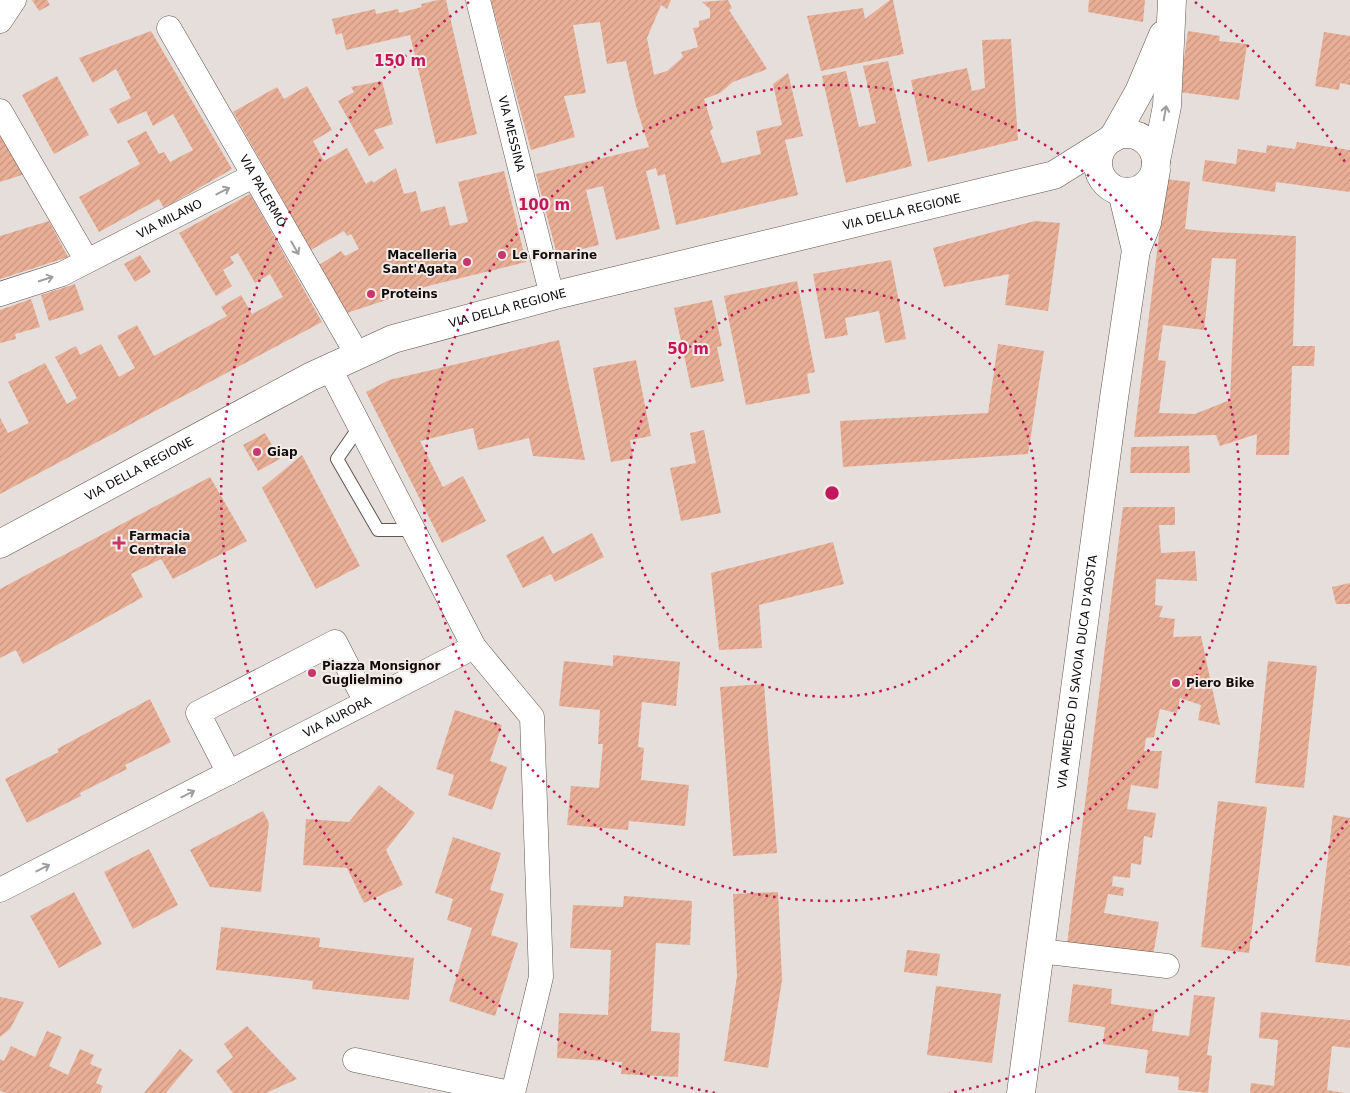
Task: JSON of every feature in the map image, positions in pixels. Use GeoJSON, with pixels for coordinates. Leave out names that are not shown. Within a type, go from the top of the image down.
{"type":"FeatureCollection","features":[{"type":"Feature","properties":{"kind":"main road"},"geometry":{"type":"LineString","coordinates":[[1136,250],[1115,189],[1098,170],[1100,152],[1139,92],[1172,9]]}},
{"type":"Feature","properties":{"kind":"main road"},"geometry":{"type":"LineString","coordinates":[[1136,250],[1147,223],[1167,106],[1172,9]]}},
{"type":"Feature","properties":{"kind":"main road"},"geometry":{"type":"LineString","coordinates":[[1131,134],[1148,143],[1156,165],[1146,185],[1139,190],[1115,189],[1054,175],[1109,140],[1131,134]]}},
{"type":"Feature","properties":{"kind":"main road","name":"VIA DELLA REGIONE"},"geometry":{"type":"LineString","coordinates":[[0,544],[330,367],[393,339],[552,296],[1054,175]]}},
{"type":"Feature","properties":{"kind":"main road","name":"VIA AMEDEO DI SAVOIA DUCA D'AOSTA"},"geometry":{"type":"LineString","coordinates":[[1021,1093],[1136,250]]}},
{"type":"Feature","properties":{"kind":"street"},"geometry":{"type":"LineString","coordinates":[[0,21],[14,0]]}},
{"type":"Feature","properties":{"kind":"street","name":"VIA MESSINA"},"geometry":{"type":"LineString","coordinates":[[478,0],[552,296]]}},
{"type":"Feature","properties":{"kind":"street","name":"VIA PALERMO"},"geometry":{"type":"LineString","coordinates":[[169,28],[357,354]]}},
{"type":"Feature","properties":{"kind":"street"},"geometry":{"type":"LineString","coordinates":[[0,111],[87,261]]}},
{"type":"Feature","properties":{"kind":"street","name":"VIA MILANO"},"geometry":{"type":"LineString","coordinates":[[0,294],[62,274],[253,176]]}},
{"type":"Feature","properties":{"kind":"street"},"geometry":{"type":"LineString","coordinates":[[330,367],[474,647],[532,717],[542,976],[512,1093],[355,1060]]}},
{"type":"Feature","properties":{"kind":"street"},"geometry":{"type":"LineString","coordinates":[[229,772],[198,713],[335,642],[366,702]]}},
{"type":"Feature","properties":{"kind":"street","name":"VIA AURORA"},"geometry":{"type":"LineString","coordinates":[[0,890],[474,647]]}},
{"type":"Feature","properties":{"kind":"street"},"geometry":{"type":"LineString","coordinates":[[1040,951],[1167,966]]}},
{"type":"Feature","properties":{"kind":"lane"},"geometry":{"type":"LineString","coordinates":[[360,426],[337,459],[378,530],[414,530]]}},
{"type":"Feature","properties":{"kind":"building"},"geometry":{"type":"Polygon","coordinates":[[[32,0],[47,0],[50,5],[39,11],[32,0]]]}},
{"type":"Feature","properties":{"kind":"building"},"geometry":{"type":"Polygon","coordinates":[[[446,0],[477,134],[436,144],[410,35],[346,50],[342,33],[336,35],[332,19],[375,9],[376,14],[398,9],[399,13],[422,7],[421,4],[446,0]]]}},
{"type":"Feature","properties":{"kind":"building"},"geometry":{"type":"Polygon","coordinates":[[[491,0],[671,0],[667,9],[661,5],[647,38],[654,75],[667,71],[683,57],[681,52],[698,47],[693,28],[699,27],[699,21],[710,18],[710,9],[702,2],[728,0],[732,8],[729,10],[767,69],[733,82],[720,93],[704,99],[713,128],[710,131],[722,163],[761,154],[756,131],[782,125],[773,84],[788,73],[803,136],[785,140],[798,195],[676,225],[665,174],[658,176],[656,168],[646,171],[660,229],[616,240],[603,186],[586,190],[599,245],[557,255],[536,174],[649,147],[636,106],[626,61],[607,64],[600,22],[573,25],[586,93],[564,96],[575,137],[531,150],[491,0]]]}},
{"type":"Feature","properties":{"kind":"building"},"geometry":{"type":"Polygon","coordinates":[[[890,0],[893,0],[904,54],[821,71],[807,16],[863,8],[865,19],[890,0]]]}},
{"type":"Feature","properties":{"kind":"building"},"geometry":{"type":"Polygon","coordinates":[[[1089,0],[1145,0],[1143,22],[1088,12],[1089,0]]]}},
{"type":"Feature","properties":{"kind":"building"},"geometry":{"type":"Polygon","coordinates":[[[151,31],[232,169],[164,208],[159,199],[99,232],[79,197],[140,164],[127,141],[146,131],[159,154],[164,152],[170,162],[193,150],[173,114],[153,126],[146,111],[118,124],[109,109],[131,98],[116,69],[93,83],[79,58],[151,31]]]}},
{"type":"Feature","properties":{"kind":"building"},"geometry":{"type":"Polygon","coordinates":[[[1188,31],[1220,36],[1219,41],[1247,44],[1239,100],[1179,92],[1188,31]]]}},
{"type":"Feature","properties":{"kind":"building"},"geometry":{"type":"Polygon","coordinates":[[[1324,32],[1350,36],[1350,85],[1340,83],[1339,90],[1315,86],[1324,32]]]}},
{"type":"Feature","properties":{"kind":"building"},"geometry":{"type":"Polygon","coordinates":[[[1011,39],[1018,140],[928,162],[911,80],[967,68],[972,91],[985,88],[982,40],[1011,39]]]}},
{"type":"Feature","properties":{"kind":"building"},"geometry":{"type":"Polygon","coordinates":[[[888,61],[912,166],[846,183],[822,76],[846,71],[859,127],[876,123],[863,66],[888,61]]]}},
{"type":"Feature","properties":{"kind":"building"},"geometry":{"type":"Polygon","coordinates":[[[57,76],[89,135],[54,154],[22,95],[57,76]]]}},
{"type":"Feature","properties":{"kind":"building"},"geometry":{"type":"Polygon","coordinates":[[[382,81],[393,124],[374,130],[384,148],[369,156],[338,101],[354,92],[351,87],[382,81]]]}},
{"type":"Feature","properties":{"kind":"building"},"geometry":{"type":"Polygon","coordinates":[[[307,86],[332,130],[313,141],[324,161],[347,148],[366,184],[372,180],[373,183],[396,168],[404,194],[416,191],[421,212],[445,206],[450,226],[468,222],[458,182],[504,171],[526,262],[428,286],[347,313],[319,265],[341,251],[345,256],[359,249],[351,234],[347,236],[344,231],[311,250],[233,112],[277,87],[284,99],[307,86]]]}},
{"type":"Feature","properties":{"kind":"building"},"geometry":{"type":"Polygon","coordinates":[[[0,130],[25,174],[0,182],[0,130]]]}},
{"type":"Feature","properties":{"kind":"building"},"geometry":{"type":"Polygon","coordinates":[[[1297,142],[1350,150],[1350,192],[1276,182],[1275,192],[1202,181],[1205,160],[1236,164],[1238,149],[1266,153],[1267,145],[1295,149],[1297,142]]]}},
{"type":"Feature","properties":{"kind":"building"},"geometry":{"type":"Polygon","coordinates":[[[1166,179],[1190,182],[1185,229],[1296,236],[1293,346],[1315,346],[1314,366],[1292,366],[1289,455],[1256,455],[1257,434],[1220,446],[1216,435],[1134,437],[1166,179]],[[1212,258],[1204,330],[1163,325],[1158,360],[1166,361],[1159,413],[1195,414],[1230,400],[1236,259],[1212,258]]]}},
{"type":"Feature","properties":{"kind":"building"},"geometry":{"type":"Polygon","coordinates":[[[250,194],[322,322],[0,494],[0,418],[8,433],[29,423],[8,382],[45,363],[67,404],[77,398],[55,357],[76,346],[80,355],[101,344],[119,377],[135,368],[117,336],[137,325],[154,356],[227,316],[221,307],[241,295],[252,314],[283,297],[270,274],[255,283],[238,253],[230,257],[234,263],[223,270],[232,286],[216,296],[179,233],[250,194]]]}},
{"type":"Feature","properties":{"kind":"building"},"geometry":{"type":"Polygon","coordinates":[[[49,221],[68,257],[0,279],[0,236],[49,221]]]}},
{"type":"Feature","properties":{"kind":"building"},"geometry":{"type":"Polygon","coordinates":[[[1035,221],[1060,223],[1048,311],[1005,305],[1009,274],[944,287],[933,248],[1035,221]]]}},
{"type":"Feature","properties":{"kind":"building"},"geometry":{"type":"Polygon","coordinates":[[[140,255],[151,272],[135,282],[124,264],[140,255]]]}},
{"type":"Feature","properties":{"kind":"building"},"geometry":{"type":"Polygon","coordinates":[[[891,260],[906,339],[885,343],[879,311],[845,318],[848,335],[825,339],[813,274],[891,260]]]}},
{"type":"Feature","properties":{"kind":"building"},"geometry":{"type":"Polygon","coordinates":[[[797,281],[815,372],[807,374],[810,393],[746,405],[724,296],[797,281]]]}},
{"type":"Feature","properties":{"kind":"building"},"geometry":{"type":"Polygon","coordinates":[[[75,284],[84,310],[49,321],[41,295],[75,284]]]}},
{"type":"Feature","properties":{"kind":"building"},"geometry":{"type":"Polygon","coordinates":[[[31,299],[40,327],[15,334],[16,339],[0,343],[0,310],[31,299]]]}},
{"type":"Feature","properties":{"kind":"building"},"geometry":{"type":"Polygon","coordinates":[[[712,300],[722,346],[717,347],[724,381],[691,388],[674,308],[712,300]]]}},
{"type":"Feature","properties":{"kind":"building"},"geometry":{"type":"Polygon","coordinates":[[[559,340],[585,460],[533,456],[529,438],[478,450],[473,428],[420,441],[443,487],[463,476],[486,521],[442,543],[366,392],[389,380],[559,340]]]}},
{"type":"Feature","properties":{"kind":"building"},"geometry":{"type":"Polygon","coordinates":[[[998,344],[1044,351],[1028,454],[843,467],[840,421],[988,413],[998,344]]]}},
{"type":"Feature","properties":{"kind":"building"},"geometry":{"type":"Polygon","coordinates":[[[636,360],[651,436],[630,440],[633,458],[611,462],[593,368],[636,360]]]}},
{"type":"Feature","properties":{"kind":"building"},"geometry":{"type":"Polygon","coordinates":[[[704,430],[721,513],[681,521],[670,468],[696,463],[690,433],[704,430]]]}},
{"type":"Feature","properties":{"kind":"building"},"geometry":{"type":"Polygon","coordinates":[[[265,433],[280,459],[258,471],[243,445],[265,433]]]}},
{"type":"Feature","properties":{"kind":"building"},"geometry":{"type":"Polygon","coordinates":[[[1189,446],[1190,473],[1130,473],[1131,447],[1189,446]]]}},
{"type":"Feature","properties":{"kind":"building"},"geometry":{"type":"Polygon","coordinates":[[[302,455],[360,566],[316,589],[262,488],[302,455]]]}},
{"type":"Feature","properties":{"kind":"building"},"geometry":{"type":"Polygon","coordinates":[[[210,477],[247,541],[173,579],[161,559],[131,574],[143,597],[23,664],[16,650],[0,658],[0,589],[210,477]]]}},
{"type":"Feature","properties":{"kind":"building"},"geometry":{"type":"Polygon","coordinates":[[[1123,507],[1175,507],[1175,525],[1159,525],[1161,553],[1195,551],[1197,581],[1156,579],[1155,605],[1163,606],[1159,617],[1175,619],[1173,637],[1201,636],[1220,725],[1198,720],[1201,705],[1180,698],[1177,713],[1160,709],[1154,737],[1146,738],[1144,751],[1162,751],[1158,789],[1131,785],[1127,809],[1156,813],[1152,838],[1144,836],[1141,865],[1131,863],[1130,878],[1113,876],[1112,886],[1124,888],[1123,896],[1108,894],[1104,913],[1159,922],[1153,955],[1067,944],[1123,507]]]}},
{"type":"Feature","properties":{"kind":"building"},"geometry":{"type":"Polygon","coordinates":[[[592,533],[604,557],[555,582],[551,574],[523,588],[506,555],[543,536],[553,554],[592,533]]]}},
{"type":"Feature","properties":{"kind":"building"},"geometry":{"type":"Polygon","coordinates":[[[833,542],[844,584],[759,605],[762,648],[719,650],[711,573],[833,542]]]}},
{"type":"Feature","properties":{"kind":"building"},"geometry":{"type":"Polygon","coordinates":[[[1350,583],[1350,604],[1336,604],[1332,587],[1350,583]]]}},
{"type":"Feature","properties":{"kind":"building"},"geometry":{"type":"Polygon","coordinates":[[[613,655],[680,662],[676,706],[642,702],[638,747],[644,748],[641,780],[689,785],[685,826],[629,821],[628,830],[567,825],[571,786],[599,788],[603,744],[598,744],[600,710],[559,706],[564,661],[613,666],[613,655]]]}},
{"type":"Feature","properties":{"kind":"building"},"geometry":{"type":"Polygon","coordinates":[[[1268,661],[1317,666],[1304,788],[1255,783],[1268,661]]]}},
{"type":"Feature","properties":{"kind":"building"},"geometry":{"type":"Polygon","coordinates":[[[764,684],[777,853],[733,856],[720,687],[764,684]]]}},
{"type":"Feature","properties":{"kind":"building"},"geometry":{"type":"Polygon","coordinates":[[[150,699],[171,742],[125,765],[127,769],[80,793],[81,796],[27,823],[5,779],[59,752],[57,749],[150,699]]]}},
{"type":"Feature","properties":{"kind":"building"},"geometry":{"type":"Polygon","coordinates":[[[455,710],[502,725],[490,761],[507,767],[492,810],[448,795],[454,775],[436,769],[455,710]]]}},
{"type":"Feature","properties":{"kind":"building"},"geometry":{"type":"Polygon","coordinates":[[[379,785],[415,813],[386,850],[403,885],[364,903],[347,868],[303,865],[306,819],[349,822],[379,785]]]}},
{"type":"Feature","properties":{"kind":"building"},"geometry":{"type":"Polygon","coordinates":[[[1218,801],[1267,807],[1249,953],[1201,947],[1218,801]]]}},
{"type":"Feature","properties":{"kind":"building"},"geometry":{"type":"Polygon","coordinates":[[[263,811],[269,823],[261,892],[210,887],[190,850],[263,811]]]}},
{"type":"Feature","properties":{"kind":"building"},"geometry":{"type":"Polygon","coordinates":[[[1333,815],[1350,818],[1350,966],[1315,962],[1333,815]]]}},
{"type":"Feature","properties":{"kind":"building"},"geometry":{"type":"Polygon","coordinates":[[[453,837],[501,853],[490,890],[504,894],[491,935],[518,943],[495,1016],[449,1001],[472,928],[447,920],[453,899],[435,893],[453,837]]]}},
{"type":"Feature","properties":{"kind":"building"},"geometry":{"type":"Polygon","coordinates":[[[149,849],[178,905],[133,929],[104,872],[149,849]]]}},
{"type":"Feature","properties":{"kind":"building"},"geometry":{"type":"Polygon","coordinates":[[[74,892],[102,944],[59,968],[30,916],[74,892]]]}},
{"type":"Feature","properties":{"kind":"building"},"geometry":{"type":"Polygon","coordinates":[[[778,892],[782,980],[768,1068],[724,1061],[737,976],[733,894],[778,892]]]}},
{"type":"Feature","properties":{"kind":"building"},"geometry":{"type":"Polygon","coordinates":[[[624,896],[692,901],[690,945],[656,943],[651,1031],[680,1033],[678,1077],[621,1074],[622,1062],[557,1058],[559,1013],[608,1015],[611,950],[570,948],[573,905],[623,907],[624,896]]]}},
{"type":"Feature","properties":{"kind":"building"},"geometry":{"type":"Polygon","coordinates":[[[221,927],[320,938],[319,947],[414,958],[409,1000],[312,989],[313,981],[216,970],[221,927]]]}},
{"type":"Feature","properties":{"kind":"building"},"geometry":{"type":"Polygon","coordinates":[[[907,950],[940,954],[937,976],[904,972],[907,950]]]}},
{"type":"Feature","properties":{"kind":"building"},"geometry":{"type":"Polygon","coordinates":[[[1073,984],[1112,989],[1111,1004],[1155,1010],[1152,1031],[1189,1036],[1194,995],[1215,997],[1207,1055],[1212,1056],[1208,1093],[1178,1090],[1179,1077],[1145,1073],[1148,1050],[1103,1044],[1105,1027],[1068,1022],[1073,984]]]}},
{"type":"Feature","properties":{"kind":"building"},"geometry":{"type":"Polygon","coordinates":[[[936,986],[1001,994],[992,1063],[927,1055],[936,986]]]}},
{"type":"Feature","properties":{"kind":"building"},"geometry":{"type":"Polygon","coordinates":[[[0,997],[24,1002],[10,1029],[0,1037],[0,997]]]}},
{"type":"Feature","properties":{"kind":"building"},"geometry":{"type":"Polygon","coordinates":[[[1261,1012],[1350,1020],[1350,1048],[1332,1046],[1327,1090],[1344,1093],[1250,1093],[1251,1083],[1274,1086],[1278,1040],[1259,1038],[1261,1012]]]}},
{"type":"Feature","properties":{"kind":"building"},"geometry":{"type":"Polygon","coordinates":[[[247,1026],[297,1079],[266,1093],[233,1093],[216,1071],[233,1057],[224,1044],[247,1026]]]}},
{"type":"Feature","properties":{"kind":"building"},"geometry":{"type":"Polygon","coordinates":[[[47,1031],[62,1037],[49,1066],[68,1075],[80,1049],[94,1055],[90,1064],[102,1069],[96,1083],[103,1086],[100,1093],[6,1093],[0,1091],[0,1059],[4,1061],[11,1046],[35,1057],[47,1031]]]}},
{"type":"Feature","properties":{"kind":"building"},"geometry":{"type":"Polygon","coordinates":[[[180,1049],[193,1060],[166,1093],[144,1093],[180,1049]]]}},
{"type":"Feature","properties":{"kind":"place","name":"Le Fornarine"},"geometry":{"type":"Point","coordinates":[502,255]}},
{"type":"Feature","properties":{"kind":"place","name":"Macelleria Sant'Agata"},"geometry":{"type":"Point","coordinates":[467,262]}},
{"type":"Feature","properties":{"kind":"place","name":"Proteins"},"geometry":{"type":"Point","coordinates":[371,294]}},
{"type":"Feature","properties":{"kind":"place","name":"Giap"},"geometry":{"type":"Point","coordinates":[257,452]}},
{"type":"Feature","properties":{"kind":"place","name":"Farmacia Centrale"},"geometry":{"type":"Point","coordinates":[119,543]}},
{"type":"Feature","properties":{"kind":"place","name":"Piazza Monsignor Guglielmino"},"geometry":{"type":"Point","coordinates":[312,673]}},
{"type":"Feature","properties":{"kind":"place","name":"Piero Bike"},"geometry":{"type":"Point","coordinates":[1176,683]}}]}
